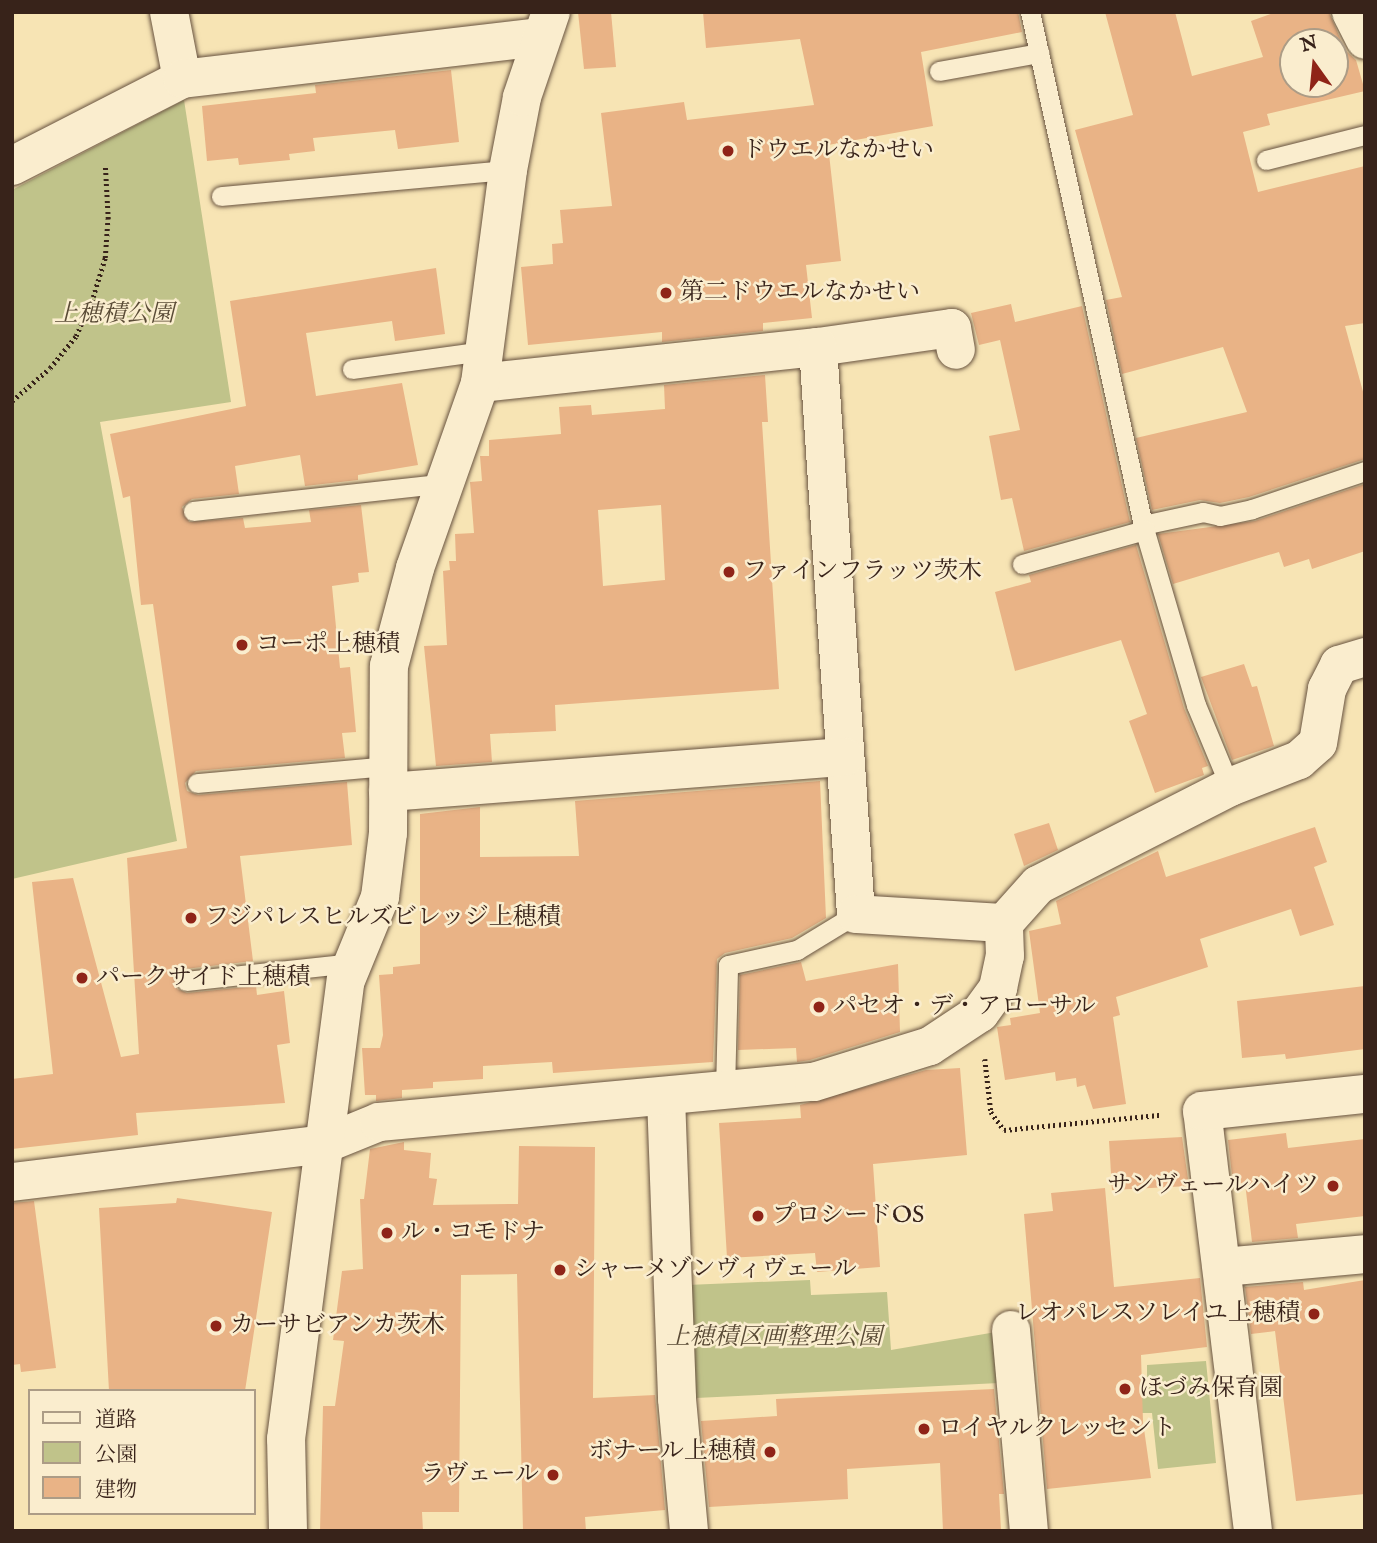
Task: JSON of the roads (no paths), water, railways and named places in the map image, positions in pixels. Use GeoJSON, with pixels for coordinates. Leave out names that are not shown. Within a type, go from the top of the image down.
{"type":"FeatureCollection","features":[{"type":"Feature","properties":{"kind":"street"},"geometry":{"type":"LineString","coordinates":[[169,12],[182,79]]}},
{"type":"Feature","properties":{"kind":"street"},"geometry":{"type":"LineString","coordinates":[[1351,12],[1365,40]]}},
{"type":"Feature","properties":{"kind":"street"},"geometry":{"type":"LineString","coordinates":[[12,166],[97,125],[182,79],[547,25],[522,97],[508,170],[482,367],[415,568],[389,666],[388,779],[380,897],[353,963],[325,1144],[286,1439],[288,1531]]}},
{"type":"Feature","properties":{"kind":"street"},"geometry":{"type":"LineString","coordinates":[[482,367],[818,347],[952,328],[956,350]]}},
{"type":"Feature","properties":{"kind":"street"},"geometry":{"type":"LineString","coordinates":[[818,347],[856,914],[1004,923]]}},
{"type":"Feature","properties":{"kind":"street"},"geometry":{"type":"LineString","coordinates":[[12,1182],[325,1144],[379,1122],[814,1082],[930,1046],[980,1013],[998,988],[1005,956],[1004,923],[1038,885],[1230,787],[1299,760],[1318,743],[1327,689],[1339,665],[1365,657]]}},
{"type":"Feature","properties":{"kind":"street"},"geometry":{"type":"LineString","coordinates":[[388,779],[845,757]]}},
{"type":"Feature","properties":{"kind":"street"},"geometry":{"type":"LineString","coordinates":[[1252,1531],[1223,1267],[1202,1111],[1365,1094]]}},
{"type":"Feature","properties":{"kind":"street"},"geometry":{"type":"LineString","coordinates":[[666,1097],[677,1399],[689,1531]]}},
{"type":"Feature","properties":{"kind":"street"},"geometry":{"type":"LineString","coordinates":[[1223,1267],[1365,1254]]}},
{"type":"Feature","properties":{"kind":"street"},"geometry":{"type":"LineString","coordinates":[[1010,1330],[1029,1531]]}},
{"type":"Feature","properties":{"kind":"lane"},"geometry":{"type":"LineString","coordinates":[[1030,12],[1144,527],[1196,705],[1230,787]]}},
{"type":"Feature","properties":{"kind":"lane"},"geometry":{"type":"LineString","coordinates":[[939,71],[1039,53]]}},
{"type":"Feature","properties":{"kind":"lane"},"geometry":{"type":"LineString","coordinates":[[1266,160],[1365,135]]}},
{"type":"Feature","properties":{"kind":"lane"},"geometry":{"type":"LineString","coordinates":[[221,196],[508,170]]}},
{"type":"Feature","properties":{"kind":"lane"},"geometry":{"type":"LineString","coordinates":[[352,369],[482,367]]}},
{"type":"Feature","properties":{"kind":"lane"},"geometry":{"type":"LineString","coordinates":[[1022,564],[1203,512],[1220,516],[1252,509],[1365,471]]}},
{"type":"Feature","properties":{"kind":"lane"},"geometry":{"type":"LineString","coordinates":[[193,511],[445,483]]}},
{"type":"Feature","properties":{"kind":"lane"},"geometry":{"type":"LineString","coordinates":[[197,783],[388,779]]}},
{"type":"Feature","properties":{"kind":"lane"},"geometry":{"type":"LineString","coordinates":[[725,1091],[728,965],[797,950],[856,914]]}},
{"type":"Feature","properties":{"kind":"lane"},"geometry":{"type":"LineString","coordinates":[[186,981],[353,963]]}},
{"type":"Feature","properties":{"kind":"place","name":"ドウエルなかせい"},"geometry":{"type":"Point","coordinates":[728,151]}},
{"type":"Feature","properties":{"kind":"place","name":"第二ドウエルなかせい"},"geometry":{"type":"Point","coordinates":[666,293]}},
{"type":"Feature","properties":{"kind":"place","name":"ファインフラッツ茨木"},"geometry":{"type":"Point","coordinates":[729,572]}},
{"type":"Feature","properties":{"kind":"place","name":"コーポ上穂積"},"geometry":{"type":"Point","coordinates":[242,645]}},
{"type":"Feature","properties":{"kind":"place","name":"フジパレスヒルズビレッジ上穂積"},"geometry":{"type":"Point","coordinates":[191,918]}},
{"type":"Feature","properties":{"kind":"place","name":"パークサイド上穂積"},"geometry":{"type":"Point","coordinates":[82,978]}},
{"type":"Feature","properties":{"kind":"place","name":"パセオ・デ・アローサル"},"geometry":{"type":"Point","coordinates":[819,1007]}},
{"type":"Feature","properties":{"kind":"place","name":"サンヴェールハイツ"},"geometry":{"type":"Point","coordinates":[1333,1186]}},
{"type":"Feature","properties":{"kind":"place","name":"プロシードOS"},"geometry":{"type":"Point","coordinates":[758,1216]}},
{"type":"Feature","properties":{"kind":"place","name":"ル・コモドナ"},"geometry":{"type":"Point","coordinates":[387,1233]}},
{"type":"Feature","properties":{"kind":"place","name":"シャーメゾンヴィヴェール"},"geometry":{"type":"Point","coordinates":[560,1270]}},
{"type":"Feature","properties":{"kind":"place","name":"レオパレスソレイユ上穂積"},"geometry":{"type":"Point","coordinates":[1314,1314]}},
{"type":"Feature","properties":{"kind":"place","name":"カーサビアンカ茨木"},"geometry":{"type":"Point","coordinates":[216,1326]}},
{"type":"Feature","properties":{"kind":"place","name":"ほづみ保育園"},"geometry":{"type":"Point","coordinates":[1125,1389]}},
{"type":"Feature","properties":{"kind":"place","name":"ロイヤルクレッセント"},"geometry":{"type":"Point","coordinates":[924,1429]}},
{"type":"Feature","properties":{"kind":"place","name":"ボナール上穂積"},"geometry":{"type":"Point","coordinates":[770,1452]}},
{"type":"Feature","properties":{"kind":"place","name":"ラヴェール"},"geometry":{"type":"Point","coordinates":[553,1475]}},
{"type":"Feature","properties":{"kind":"park label","name":"上穂積公園"},"geometry":{"type":"Point","coordinates":[114,315]}},
{"type":"Feature","properties":{"kind":"park label","name":"上穂積区画整理公園"},"geometry":{"type":"Point","coordinates":[774,1338]}}]}
